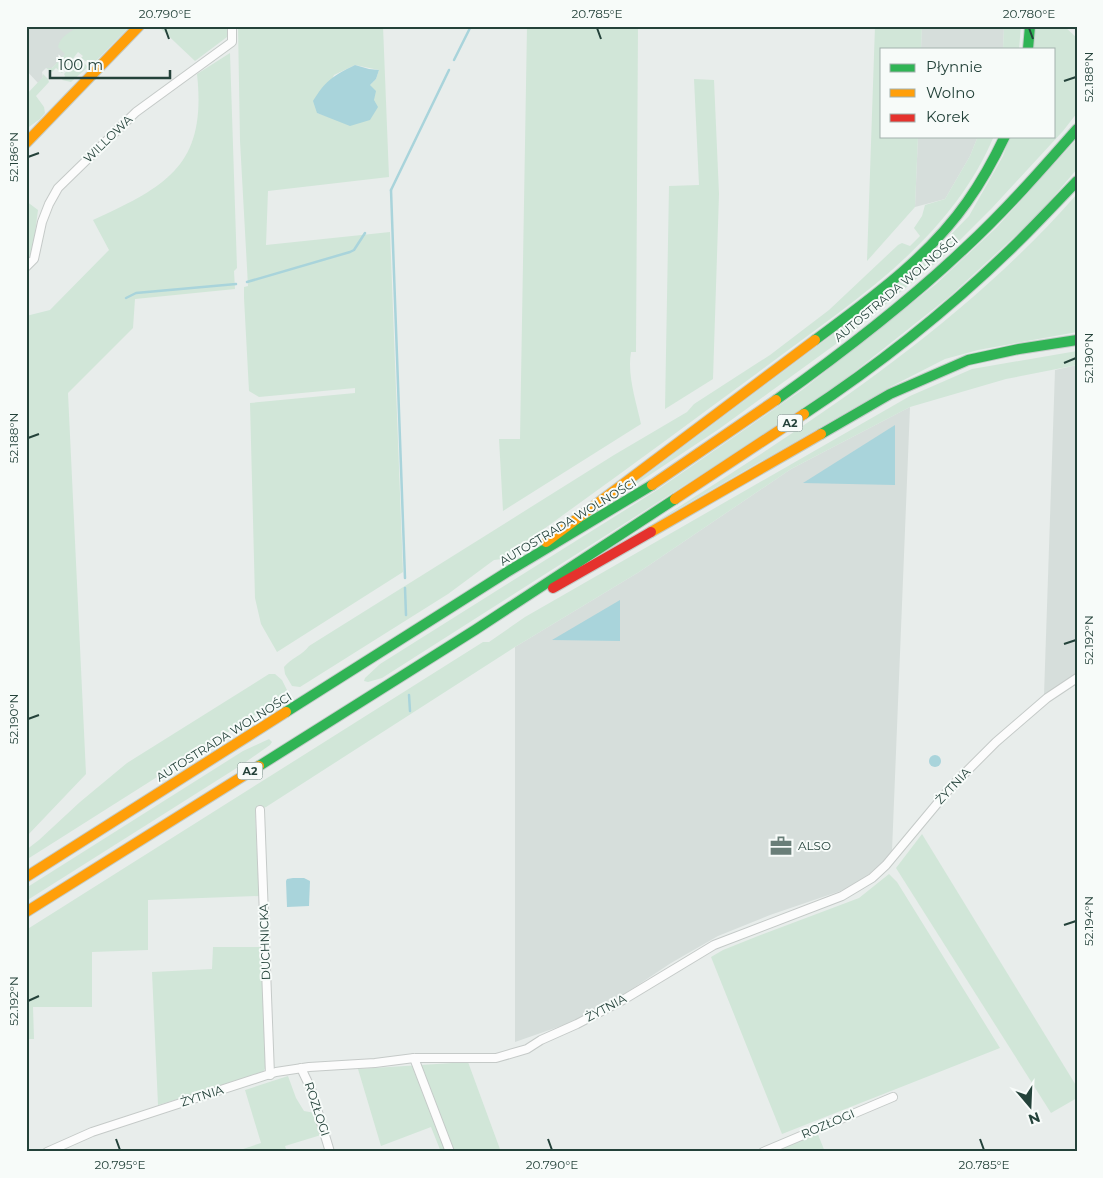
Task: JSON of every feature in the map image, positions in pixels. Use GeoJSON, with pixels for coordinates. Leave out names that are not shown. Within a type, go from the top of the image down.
{"type":"FeatureCollection","features":[{"type":"Feature","properties":{"kind":"main road"},"geometry":{"type":"LineString","coordinates":[[26,143],[138,26]]}},
{"type":"Feature","properties":{"kind":"main road"},"geometry":{"type":"LineString","coordinates":[[1028,48],[1030,26]]}},
{"type":"Feature","properties":{"kind":"main road","name":"AUTOSTRADA WOLNOŚCI"},"geometry":{"type":"LineString","coordinates":[[26,877],[508,572],[589,526],[709,447],[790,390],[877,324],[950,262],[1020,193],[1077,129]]}},
{"type":"Feature","properties":{"kind":"main road"},"geometry":{"type":"LineString","coordinates":[[508,572],[606,495],[877,294],[914,263],[937,241],[970,200],[992,165],[1004,138]]}},
{"type":"Feature","properties":{"kind":"main road","name":"A2"},"geometry":{"type":"LineString","coordinates":[[26,912],[475,630],[803,415],[905,341],[985,274],[1077,181]]}},
{"type":"Feature","properties":{"kind":"main road"},"geometry":{"type":"LineString","coordinates":[[475,630],[572,578],[890,394],[968,360],[1019,349],[1077,340]]}},
{"type":"Feature","properties":{"kind":"street","name":"WILLOWA"},"geometry":{"type":"LineString","coordinates":[[26,267],[34,259],[48,204],[58,188],[136,112],[232,42],[232,26]]}},
{"type":"Feature","properties":{"kind":"street","name":"ŻYTNIA"},"geometry":{"type":"LineString","coordinates":[[47,1152],[92,1132],[270,1074],[301,1068],[375,1063],[414,1058],[496,1058],[527,1049],[541,1040],[623,1000],[714,945],[856,889],[886,865],[951,787],[996,742],[1047,698],[1077,678]]}},
{"type":"Feature","properties":{"kind":"street","name":"DUCHNICKA"},"geometry":{"type":"LineString","coordinates":[[260,810],[270,1074]]}},
{"type":"Feature","properties":{"kind":"street"},"geometry":{"type":"LineString","coordinates":[[414,1058],[450,1152]]}},
{"type":"Feature","properties":{"kind":"street","name":"ROZŁOGI"},"geometry":{"type":"LineString","coordinates":[[301,1068],[311,1089],[330,1152]]}},
{"type":"Feature","properties":{"kind":"street","name":"ROZŁOGI"},"geometry":{"type":"LineString","coordinates":[[763,1152],[894,1098]]}},
{"type":"Feature","properties":{"kind":"shaded area"},"geometry":{"type":"Polygon","coordinates":[[[26,26],[92,26],[52,68],[46,68],[42,72],[43,77],[38,83],[26,70],[26,26]]]}},
{"type":"Feature","properties":{"kind":"shaded area"},"geometry":{"type":"Polygon","coordinates":[[[922,26],[1004,26],[1003,48],[921,48],[922,26]]]}},
{"type":"Feature","properties":{"kind":"shaded area"},"geometry":{"type":"Polygon","coordinates":[[[918,138],[977,138],[970,156],[945,199],[915,207],[918,138]]]}},
{"type":"Feature","properties":{"kind":"shaded area"},"geometry":{"type":"Polygon","coordinates":[[[1077,365],[1077,673],[1044,695],[1055,370],[1077,365]]]}},
{"type":"Feature","properties":{"kind":"shaded area"},"geometry":{"type":"Polygon","coordinates":[[[910,407],[892,851],[889,857],[855,886],[770,915],[718,936],[581,1019],[515,1042],[515,647],[639,572],[791,469],[910,407]]]}},
{"type":"Feature","properties":{"kind":"green space"},"geometry":{"type":"Polygon","coordinates":[[[80,26],[130,26],[92,65],[81,58],[83,56],[78,52],[62,73],[56,68],[52,72],[46,68],[52,68],[65,54],[58,47],[61,40],[80,26]]]}},
{"type":"Feature","properties":{"kind":"green space"},"geometry":{"type":"Polygon","coordinates":[[[158,26],[227,26],[227,37],[195,61],[158,26]]]}},
{"type":"Feature","properties":{"kind":"green space"},"geometry":{"type":"Polygon","coordinates":[[[238,26],[383,26],[389,177],[268,191],[266,245],[390,232],[403,572],[277,652],[261,624],[255,598],[250,403],[355,393],[355,388],[259,397],[249,391],[244,298],[244,287],[248,286],[240,141],[238,26]],[[355,65],[334,75],[317,113],[329,117],[374,100],[370,85],[376,79],[379,70],[355,65]]]}},
{"type":"Feature","properties":{"kind":"green space"},"geometry":{"type":"Polygon","coordinates":[[[527,26],[638,26],[636,352],[631,352],[630,370],[641,424],[503,511],[499,439],[520,439],[527,26]]]}},
{"type":"Feature","properties":{"kind":"green space"},"geometry":{"type":"Polygon","coordinates":[[[875,26],[922,26],[921,48],[880,48],[880,138],[918,138],[915,207],[867,261],[875,26]]]}},
{"type":"Feature","properties":{"kind":"green space"},"geometry":{"type":"Polygon","coordinates":[[[1004,26],[1021,26],[1019,48],[1003,48],[1004,26]]]}},
{"type":"Feature","properties":{"kind":"green space"},"geometry":{"type":"Polygon","coordinates":[[[1035,26],[1064,26],[1077,38],[1077,113],[1063,131],[992,208],[944,256],[851,333],[719,429],[615,498],[864,311],[926,260],[969,216],[1003,156],[1009,138],[1056,138],[1056,48],[1033,48],[1035,26]]]}},
{"type":"Feature","properties":{"kind":"green space"},"geometry":{"type":"Polygon","coordinates":[[[230,53],[237,268],[234,271],[235,289],[135,299],[133,328],[68,393],[86,774],[26,837],[26,831],[29,830],[26,732],[26,316],[50,310],[109,250],[93,220],[142,196],[161,183],[176,168],[188,151],[195,130],[198,105],[197,74],[230,53]]]}},
{"type":"Feature","properties":{"kind":"green space"},"geometry":{"type":"Polygon","coordinates":[[[80,59],[88,67],[71,82],[62,80],[65,76],[64,74],[80,59]]]}},
{"type":"Feature","properties":{"kind":"green space"},"geometry":{"type":"Polygon","coordinates":[[[43,74],[49,82],[36,96],[44,107],[45,113],[26,129],[26,95],[43,77],[43,74]]]}},
{"type":"Feature","properties":{"kind":"green space"},"geometry":{"type":"Polygon","coordinates":[[[694,79],[714,80],[719,194],[713,379],[665,409],[669,186],[699,185],[694,79]]]}},
{"type":"Feature","properties":{"kind":"green space"},"geometry":{"type":"Polygon","coordinates":[[[977,138],[993,138],[974,175],[950,209],[922,241],[892,270],[859,297],[502,559],[494,560],[448,594],[300,687],[292,686],[285,674],[284,667],[309,646],[614,455],[687,412],[694,404],[770,355],[829,310],[898,245],[902,243],[910,246],[920,236],[914,228],[922,216],[925,205],[945,199],[970,156],[977,138]]]}},
{"type":"Feature","properties":{"kind":"green space"},"geometry":{"type":"Polygon","coordinates":[[[1077,139],[1077,169],[1038,215],[950,296],[844,380],[732,455],[382,678],[368,682],[364,681],[380,664],[657,490],[802,390],[936,284],[996,228],[1077,139]]]}},
{"type":"Feature","properties":{"kind":"green space"},"geometry":{"type":"Polygon","coordinates":[[[1077,194],[1077,332],[978,350],[945,359],[890,387],[652,524],[821,413],[930,333],[982,289],[1031,243],[1077,194]]]}},
{"type":"Feature","properties":{"kind":"green space"},"geometry":{"type":"Polygon","coordinates":[[[26,201],[38,210],[32,256],[26,262],[26,201]]]}},
{"type":"Feature","properties":{"kind":"green space"},"geometry":{"type":"Polygon","coordinates":[[[1077,351],[1077,365],[1006,379],[910,407],[791,469],[639,572],[515,647],[266,807],[255,811],[259,896],[148,900],[148,950],[92,952],[92,1007],[33,1007],[34,1039],[26,1039],[26,930],[483,642],[489,642],[525,617],[910,396],[972,369],[1077,351]]]}},
{"type":"Feature","properties":{"kind":"green space"},"geometry":{"type":"Polygon","coordinates":[[[269,674],[275,674],[282,680],[287,690],[285,696],[26,860],[26,850],[127,763],[269,674]]]}},
{"type":"Feature","properties":{"kind":"green space"},"geometry":{"type":"Polygon","coordinates":[[[269,739],[272,742],[270,745],[243,764],[26,901],[26,888],[243,751],[269,739]]]}},
{"type":"Feature","properties":{"kind":"green space"},"geometry":{"type":"Polygon","coordinates":[[[922,834],[1077,1087],[1077,1098],[1051,1113],[896,868],[922,834]]]}},
{"type":"Feature","properties":{"kind":"green space"},"geometry":{"type":"Polygon","coordinates":[[[889,874],[897,882],[1000,1048],[782,1134],[711,957],[758,936],[859,898],[889,874]]]}},
{"type":"Feature","properties":{"kind":"green space"},"geometry":{"type":"Polygon","coordinates":[[[213,947],[261,947],[268,1063],[263,1072],[158,1105],[152,972],[212,969],[213,947]]]}},
{"type":"Feature","properties":{"kind":"green space"},"geometry":{"type":"Polygon","coordinates":[[[468,1062],[501,1152],[441,1152],[431,1127],[381,1146],[358,1069],[468,1062]]]}},
{"type":"Feature","properties":{"kind":"green space"},"geometry":{"type":"Polygon","coordinates":[[[288,1076],[296,1098],[304,1111],[315,1113],[321,1135],[285,1146],[287,1152],[234,1152],[261,1143],[245,1090],[288,1076]]]}},
{"type":"Feature","properties":{"kind":"green space"},"geometry":{"type":"Polygon","coordinates":[[[817,1132],[825,1152],[772,1152],[817,1132]]]}},
{"type":"Feature","properties":{"kind":"water"},"geometry":{"type":"Polygon","coordinates":[[[355,65],[379,70],[376,79],[370,85],[376,91],[374,100],[378,107],[370,120],[350,126],[317,113],[313,101],[322,88],[335,76],[355,65]]]}},
{"type":"Feature","properties":{"kind":"water"},"geometry":{"type":"Polygon","coordinates":[[[895,425],[895,485],[803,483],[895,425]]]}},
{"type":"Feature","properties":{"kind":"water"},"geometry":{"type":"Polygon","coordinates":[[[620,600],[620,641],[552,640],[620,600]]]}},
{"type":"Feature","properties":{"kind":"water"},"geometry":{"type":"Polygon","coordinates":[[[933,755],[937,755],[941,761],[937,767],[933,767],[929,763],[929,759],[933,755]]]}},
{"type":"Feature","properties":{"kind":"water"},"geometry":{"type":"Polygon","coordinates":[[[293,878],[304,878],[310,881],[309,906],[287,907],[286,881],[293,878]]]}},
{"type":"Feature","properties":{"kind":"waterway"},"geometry":{"type":"LineString","coordinates":[[454,60],[471,26]]}},
{"type":"Feature","properties":{"kind":"waterway"},"geometry":{"type":"LineString","coordinates":[[391,190],[449,70]]}},
{"type":"Feature","properties":{"kind":"waterway"},"geometry":{"type":"LineString","coordinates":[[391,190],[405,578]]}},
{"type":"Feature","properties":{"kind":"waterway"},"geometry":{"type":"LineString","coordinates":[[247,282],[350,252],[354,250],[365,233]]}},
{"type":"Feature","properties":{"kind":"waterway"},"geometry":{"type":"LineString","coordinates":[[126,298],[136,293],[236,284]]}},
{"type":"Feature","properties":{"kind":"waterway"},"geometry":{"type":"LineString","coordinates":[[405,588],[406,615]]}},
{"type":"Feature","properties":{"kind":"waterway"},"geometry":{"type":"LineString","coordinates":[[409,695],[410,711]]}},
{"type":"Feature","properties":{"kind":"traffic: fast"},"geometry":{"type":"LineString","coordinates":[[1028,48],[1030,26]]}},
{"type":"Feature","properties":{"kind":"traffic: fast"},"geometry":{"type":"LineString","coordinates":[[776,400],[874,327],[943,268],[1009,205],[1077,129]]}},
{"type":"Feature","properties":{"kind":"traffic: fast"},"geometry":{"type":"LineString","coordinates":[[815,340],[897,277],[934,242],[951,223],[972,194],[988,170],[1004,138]]}},
{"type":"Feature","properties":{"kind":"traffic: fast"},"geometry":{"type":"LineString","coordinates":[[804,414],[888,354],[968,289],[1018,242],[1077,181]]}},
{"type":"Feature","properties":{"kind":"traffic: fast"},"geometry":{"type":"LineString","coordinates":[[821,434],[890,394],[968,360],[1019,349],[1077,340]]}},
{"type":"Feature","properties":{"kind":"traffic: fast"},"geometry":{"type":"LineString","coordinates":[[286,712],[507,572],[652,485]]}},
{"type":"Feature","properties":{"kind":"traffic: fast"},"geometry":{"type":"LineString","coordinates":[[259,766],[475,630],[675,499]]}},
{"type":"Feature","properties":{"kind":"traffic: slow"},"geometry":{"type":"LineString","coordinates":[[26,143],[139,26]]}},
{"type":"Feature","properties":{"kind":"traffic: slow"},"geometry":{"type":"LineString","coordinates":[[546,542],[815,340]]}},
{"type":"Feature","properties":{"kind":"traffic: slow"},"geometry":{"type":"LineString","coordinates":[[652,485],[776,400]]}},
{"type":"Feature","properties":{"kind":"traffic: slow"},"geometry":{"type":"LineString","coordinates":[[675,499],[804,414]]}},
{"type":"Feature","properties":{"kind":"traffic: slow"},"geometry":{"type":"LineString","coordinates":[[651,532],[821,434]]}},
{"type":"Feature","properties":{"kind":"traffic: slow"},"geometry":{"type":"LineString","coordinates":[[26,877],[286,712]]}},
{"type":"Feature","properties":{"kind":"traffic: slow"},"geometry":{"type":"LineString","coordinates":[[26,912],[259,766]]}},
{"type":"Feature","properties":{"kind":"traffic: jam"},"geometry":{"type":"LineString","coordinates":[[553,588],[651,532]]}},
{"type":"Feature","properties":{"kind":"place","name":"ALSO"},"geometry":{"type":"Point","coordinates":[781,846]}}]}
